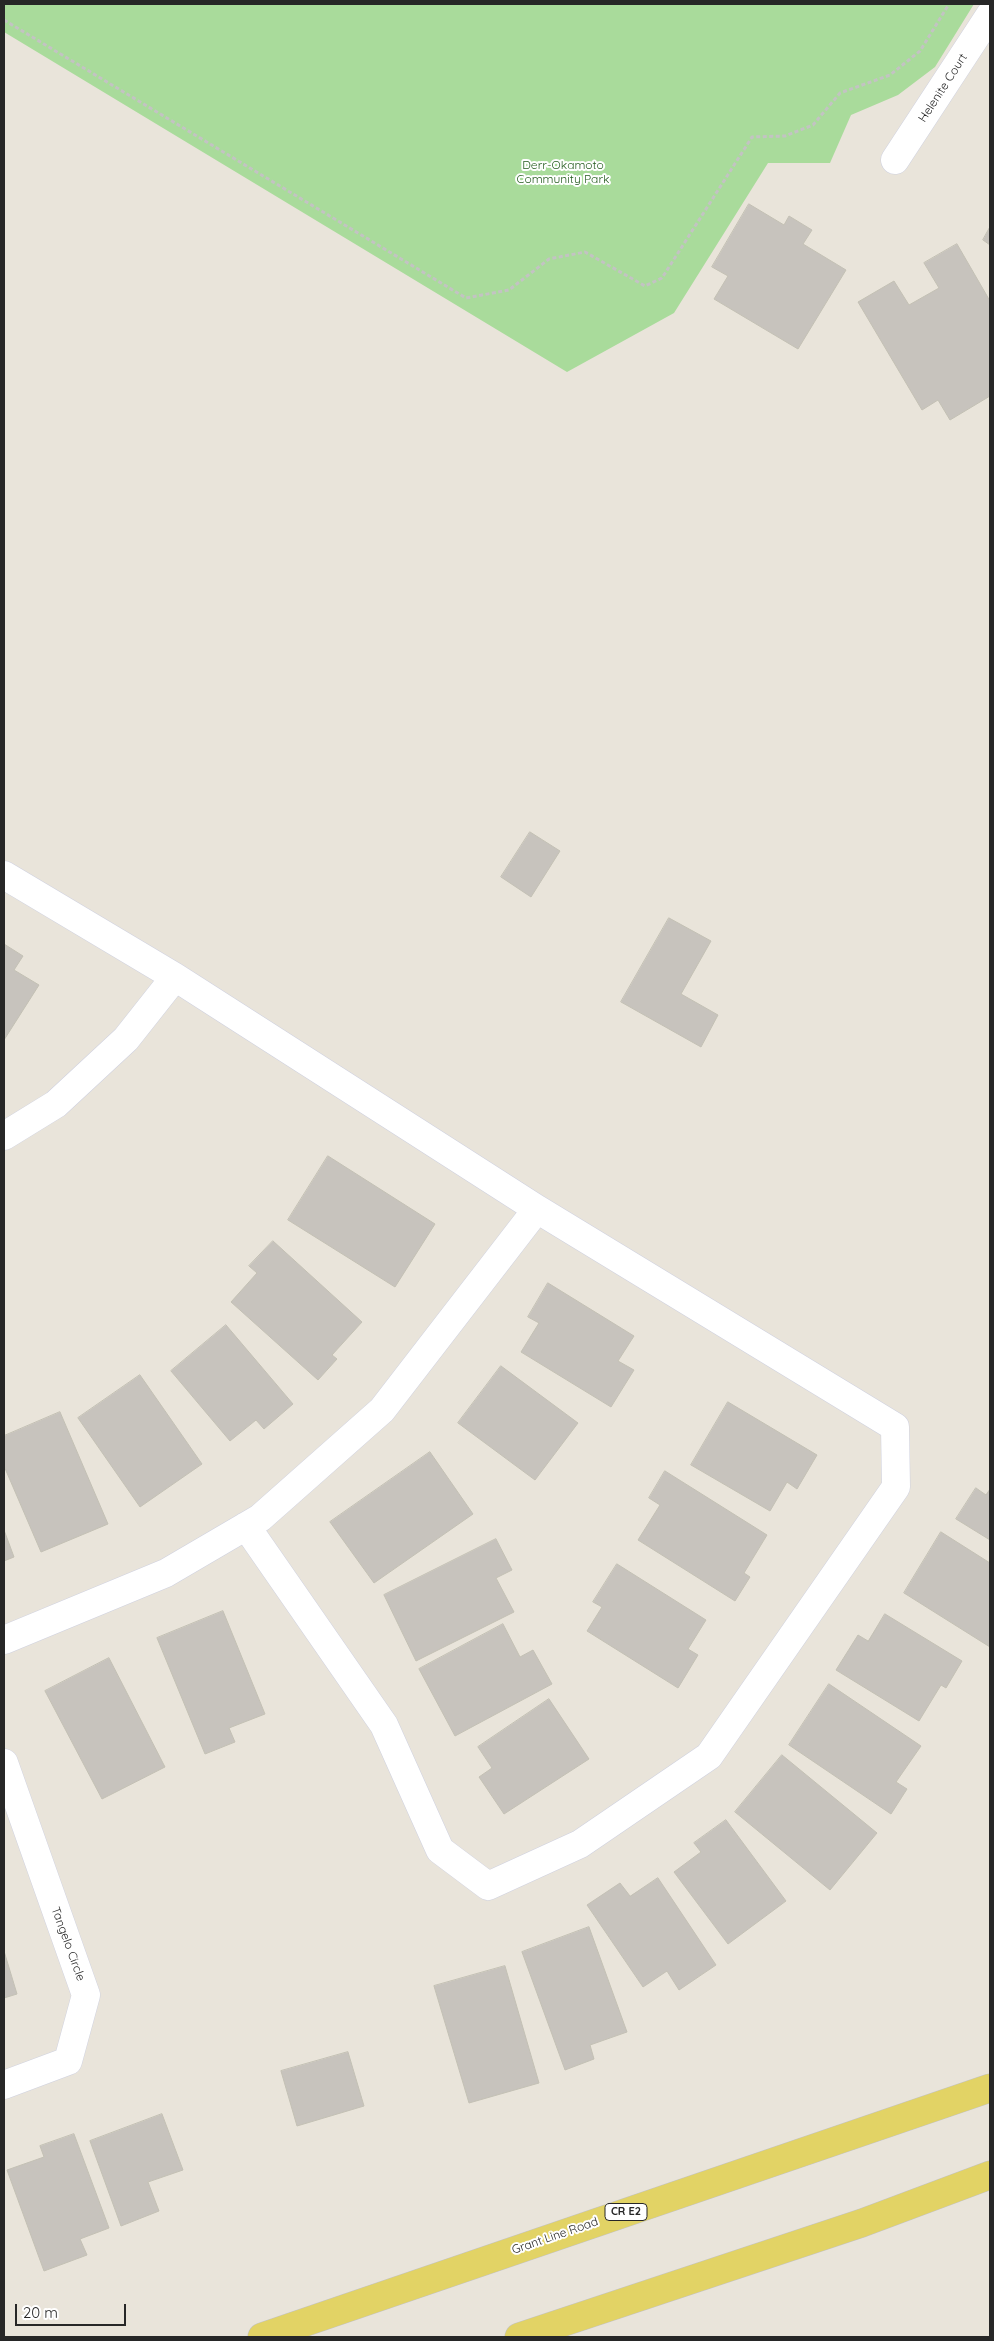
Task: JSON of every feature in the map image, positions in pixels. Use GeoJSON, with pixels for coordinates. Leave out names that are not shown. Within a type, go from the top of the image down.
{"type":"FeatureCollection","features":[{"type":"Feature","properties":{"kind":"main road","name":"Grant Line Road"},"geometry":{"type":"LineString","coordinates":[[262,2337],[990,2088]]}},
{"type":"Feature","properties":{"kind":"main road"},"geometry":{"type":"LineString","coordinates":[[519,2337],[862,2223],[990,2175]]}},
{"type":"Feature","properties":{"kind":"street","name":"Helenite Court"},"geometry":{"type":"LineString","coordinates":[[895,160],[990,15]]}},
{"type":"Feature","properties":{"kind":"street"},"geometry":{"type":"LineString","coordinates":[[4,875],[175,977],[537,1209],[895,1427],[896,1487],[709,1756],[580,1844],[488,1886],[440,1850],[384,1725],[246,1526]]}},
{"type":"Feature","properties":{"kind":"street"},"geometry":{"type":"LineString","coordinates":[[4,1136],[56,1104],[126,1039],[175,977]]}},
{"type":"Feature","properties":{"kind":"street"},"geometry":{"type":"LineString","coordinates":[[4,1640],[166,1573],[260,1518],[382,1410],[537,1209]]}},
{"type":"Feature","properties":{"kind":"street","name":"Tangelo Circle"},"geometry":{"type":"LineString","coordinates":[[4,1764],[86,1995],[68,2061],[4,2085]]}},
{"type":"Feature","properties":{"kind":"path"},"geometry":{"type":"LineString","coordinates":[[4,20],[466,298],[509,290],[549,259],[585,252],[645,286],[662,278],[752,137],[785,136],[813,125],[840,93],[890,75],[920,51],[949,4]]}},
{"type":"Feature","properties":{"kind":"green space","name":"Derr-Okamoto Community Park"},"geometry":{"type":"Polygon","coordinates":[[[4,4],[974,4],[935,67],[898,95],[851,115],[830,163],[768,163],[674,313],[567,372],[4,32],[4,4]]]}},
{"type":"Feature","properties":{"kind":"building"},"geometry":{"type":"Polygon","coordinates":[[[749,204],[784,225],[789,216],[812,230],[803,244],[846,270],[798,349],[714,299],[728,276],[712,267],[749,204]]]}},
{"type":"Feature","properties":{"kind":"building"},"geometry":{"type":"Polygon","coordinates":[[[990,227],[990,245],[983,240],[990,227]]]}},
{"type":"Feature","properties":{"kind":"building"},"geometry":{"type":"Polygon","coordinates":[[[957,244],[990,301],[990,396],[950,420],[938,400],[922,410],[858,302],[894,281],[909,305],[939,288],[924,263],[957,244]]]}},
{"type":"Feature","properties":{"kind":"building"},"geometry":{"type":"Polygon","coordinates":[[[530,832],[560,851],[531,897],[501,877],[530,832]]]}},
{"type":"Feature","properties":{"kind":"building"},"geometry":{"type":"Polygon","coordinates":[[[669,918],[711,941],[681,994],[718,1015],[701,1047],[621,1002],[669,918]]]}},
{"type":"Feature","properties":{"kind":"building"},"geometry":{"type":"Polygon","coordinates":[[[4,944],[23,956],[14,970],[39,985],[4,1040],[4,944]]]}},
{"type":"Feature","properties":{"kind":"building"},"geometry":{"type":"Polygon","coordinates":[[[328,1156],[435,1224],[395,1287],[288,1220],[328,1156]]]}},
{"type":"Feature","properties":{"kind":"building"},"geometry":{"type":"Polygon","coordinates":[[[273,1241],[362,1322],[332,1355],[337,1359],[318,1380],[231,1302],[257,1273],[249,1266],[273,1241]]]}},
{"type":"Feature","properties":{"kind":"building"},"geometry":{"type":"Polygon","coordinates":[[[548,1283],[634,1336],[618,1361],[634,1370],[611,1407],[521,1352],[539,1323],[528,1317],[548,1283]]]}},
{"type":"Feature","properties":{"kind":"building"},"geometry":{"type":"Polygon","coordinates":[[[226,1325],[293,1404],[264,1429],[256,1420],[230,1441],[171,1371],[226,1325]]]}},
{"type":"Feature","properties":{"kind":"building"},"geometry":{"type":"Polygon","coordinates":[[[501,1366],[578,1423],[535,1480],[458,1423],[501,1366]]]}},
{"type":"Feature","properties":{"kind":"building"},"geometry":{"type":"Polygon","coordinates":[[[140,1375],[202,1464],[140,1507],[78,1418],[140,1375]]]}},
{"type":"Feature","properties":{"kind":"building"},"geometry":{"type":"Polygon","coordinates":[[[728,1402],[817,1455],[797,1489],[787,1482],[770,1511],[691,1465],[728,1402]]]}},
{"type":"Feature","properties":{"kind":"building"},"geometry":{"type":"Polygon","coordinates":[[[60,1412],[108,1524],[41,1552],[4,1466],[4,1436],[60,1412]]]}},
{"type":"Feature","properties":{"kind":"building"},"geometry":{"type":"Polygon","coordinates":[[[430,1452],[473,1514],[374,1583],[330,1522],[430,1452]]]}},
{"type":"Feature","properties":{"kind":"building"},"geometry":{"type":"Polygon","coordinates":[[[665,1471],[767,1535],[744,1573],[750,1577],[735,1601],[638,1540],[660,1505],[649,1498],[665,1471]]]}},
{"type":"Feature","properties":{"kind":"building"},"geometry":{"type":"Polygon","coordinates":[[[976,1488],[986,1495],[990,1489],[990,1540],[956,1519],[976,1488]]]}},
{"type":"Feature","properties":{"kind":"building"},"geometry":{"type":"Polygon","coordinates":[[[4,1530],[14,1557],[4,1561],[4,1530]]]}},
{"type":"Feature","properties":{"kind":"building"},"geometry":{"type":"Polygon","coordinates":[[[941,1532],[990,1563],[990,1647],[904,1593],[941,1532]]]}},
{"type":"Feature","properties":{"kind":"building"},"geometry":{"type":"Polygon","coordinates":[[[496,1539],[512,1570],[496,1578],[514,1612],[416,1661],[384,1595],[496,1539]]]}},
{"type":"Feature","properties":{"kind":"building"},"geometry":{"type":"Polygon","coordinates":[[[617,1564],[706,1620],[688,1649],[698,1655],[678,1688],[587,1631],[602,1607],[593,1602],[617,1564]]]}},
{"type":"Feature","properties":{"kind":"building"},"geometry":{"type":"Polygon","coordinates":[[[223,1611],[265,1714],[229,1728],[235,1742],[205,1754],[157,1638],[223,1611]]]}},
{"type":"Feature","properties":{"kind":"building"},"geometry":{"type":"Polygon","coordinates":[[[885,1614],[962,1661],[946,1688],[941,1685],[919,1721],[836,1670],[858,1635],[868,1641],[885,1614]]]}},
{"type":"Feature","properties":{"kind":"building"},"geometry":{"type":"Polygon","coordinates":[[[503,1624],[520,1657],[533,1650],[552,1684],[455,1736],[419,1669],[503,1624]]]}},
{"type":"Feature","properties":{"kind":"building"},"geometry":{"type":"Polygon","coordinates":[[[109,1658],[165,1767],[102,1799],[45,1691],[109,1658]]]}},
{"type":"Feature","properties":{"kind":"building"},"geometry":{"type":"Polygon","coordinates":[[[829,1684],[921,1746],[896,1782],[907,1789],[891,1814],[789,1745],[829,1684]]]}},
{"type":"Feature","properties":{"kind":"building"},"geometry":{"type":"Polygon","coordinates":[[[549,1699],[589,1759],[504,1814],[479,1777],[492,1768],[478,1747],[549,1699]]]}},
{"type":"Feature","properties":{"kind":"building"},"geometry":{"type":"Polygon","coordinates":[[[782,1755],[877,1833],[830,1890],[735,1812],[782,1755]]]}},
{"type":"Feature","properties":{"kind":"building"},"geometry":{"type":"Polygon","coordinates":[[[726,1820],[786,1901],[728,1944],[674,1872],[701,1852],[694,1843],[726,1820]]]}},
{"type":"Feature","properties":{"kind":"building"},"geometry":{"type":"Polygon","coordinates":[[[658,1878],[716,1965],[679,1990],[667,1971],[643,1987],[587,1905],[620,1883],[630,1896],[658,1878]]]}},
{"type":"Feature","properties":{"kind":"building"},"geometry":{"type":"Polygon","coordinates":[[[589,1927],[627,2032],[590,2045],[594,2059],[565,2070],[522,1952],[589,1927]]]}},
{"type":"Feature","properties":{"kind":"building"},"geometry":{"type":"Polygon","coordinates":[[[4,1951],[17,1994],[4,1998],[4,1951]]]}},
{"type":"Feature","properties":{"kind":"building"},"geometry":{"type":"Polygon","coordinates":[[[505,1966],[539,2083],[469,2103],[434,1986],[505,1966]]]}},
{"type":"Feature","properties":{"kind":"building"},"geometry":{"type":"Polygon","coordinates":[[[348,2052],[364,2106],[297,2126],[281,2071],[348,2052]]]}},
{"type":"Feature","properties":{"kind":"building"},"geometry":{"type":"Polygon","coordinates":[[[162,2114],[183,2170],[148,2182],[159,2211],[121,2226],[90,2141],[162,2114]]]}},
{"type":"Feature","properties":{"kind":"building"},"geometry":{"type":"Polygon","coordinates":[[[74,2134],[109,2228],[80,2239],[87,2255],[44,2271],[7,2170],[44,2157],[40,2146],[74,2134]]]}}]}
